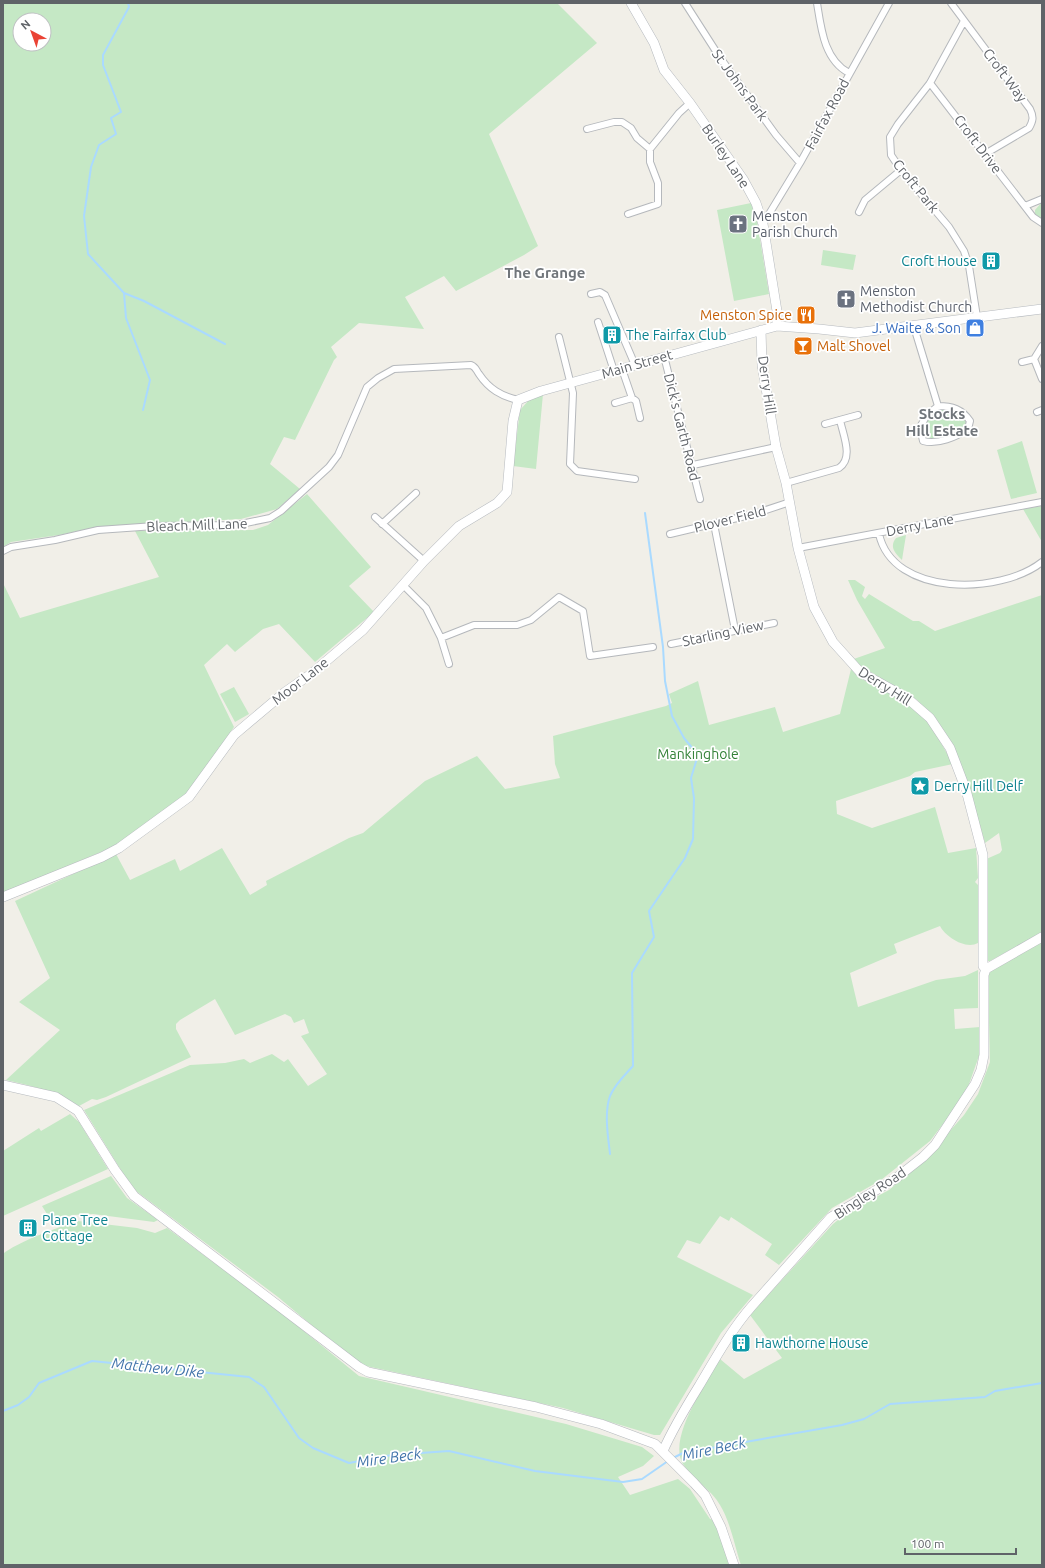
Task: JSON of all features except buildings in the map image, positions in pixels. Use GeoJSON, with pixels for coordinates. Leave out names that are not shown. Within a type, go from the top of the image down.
{"type":"FeatureCollection","features":[{"type":"Feature","properties":{"kind":"street","name":"Burley Lane"},"geometry":{"type":"LineString","coordinates":[[631,3],[654,43],[664,70],[690,103],[743,179],[756,203],[763,224],[777,311],[777,326]]}},
{"type":"Feature","properties":{"kind":"street","name":"St Johns Park"},"geometry":{"type":"LineString","coordinates":[[686,3],[719,56],[776,135],[800,163]]}},
{"type":"Feature","properties":{"kind":"street"},"geometry":{"type":"LineString","coordinates":[[817,3],[821,31],[826,46],[842,69],[849,73]]}},
{"type":"Feature","properties":{"kind":"street","name":"Fairfax Road"},"geometry":{"type":"LineString","coordinates":[[763,224],[800,163],[889,3]]}},
{"type":"Feature","properties":{"kind":"street","name":"Croft Way"},"geometry":{"type":"LineString","coordinates":[[951,3],[1033,115],[1029,128],[985,154]]}},
{"type":"Feature","properties":{"kind":"street","name":"Croft Park"},"geometry":{"type":"LineString","coordinates":[[964,21],[930,83],[898,124],[890,137],[892,155],[901,170],[949,227],[960,244],[969,266],[977,317]]}},
{"type":"Feature","properties":{"kind":"street","name":"Croft Drive"},"geometry":{"type":"LineString","coordinates":[[930,83],[1033,217],[1042,223]]}},
{"type":"Feature","properties":{"kind":"street"},"geometry":{"type":"LineString","coordinates":[[628,214],[654,206],[659,201],[658,183],[650,162],[650,149],[679,113],[690,103]]}},
{"type":"Feature","properties":{"kind":"street"},"geometry":{"type":"LineString","coordinates":[[587,129],[614,122],[622,122],[632,128],[637,138],[650,149]]}},
{"type":"Feature","properties":{"kind":"street"},"geometry":{"type":"LineString","coordinates":[[859,212],[865,200],[901,170]]}},
{"type":"Feature","properties":{"kind":"street"},"geometry":{"type":"LineString","coordinates":[[1025,206],[1042,199]]}},
{"type":"Feature","properties":{"kind":"street"},"geometry":{"type":"LineString","coordinates":[[591,294],[600,292],[606,295],[635,365]]}},
{"type":"Feature","properties":{"kind":"street","name":"Main Street"},"geometry":{"type":"LineString","coordinates":[[518,400],[541,390],[777,326],[855,333],[914,327],[1042,309]]}},
{"type":"Feature","properties":{"kind":"street"},"geometry":{"type":"LineString","coordinates":[[598,322],[618,370],[632,398],[636,401],[640,418]]}},
{"type":"Feature","properties":{"kind":"street"},"geometry":{"type":"LineString","coordinates":[[914,327],[938,406]]}},
{"type":"Feature","properties":{"kind":"street","name":"Derry Hill"},"geometry":{"type":"LineString","coordinates":[[761,330],[762,365],[776,447],[786,483],[798,548],[814,607],[833,642],[860,672],[907,698],[930,718],[950,748],[966,790],[983,855],[983,966],[986,969]]}},
{"type":"Feature","properties":{"kind":"street"},"geometry":{"type":"LineString","coordinates":[[559,337],[573,392],[570,464],[577,471],[635,479]]}},
{"type":"Feature","properties":{"kind":"street"},"geometry":{"type":"LineString","coordinates":[[1022,362],[1034,359],[1042,346]]}},
{"type":"Feature","properties":{"kind":"street","name":"Dick's Garth Road"},"geometry":{"type":"LineString","coordinates":[[664,356],[693,465],[700,499]]}},
{"type":"Feature","properties":{"kind":"street"},"geometry":{"type":"LineString","coordinates":[[1034,359],[1042,379]]}},
{"type":"Feature","properties":{"kind":"street","name":"Bleach Mill Lane"},"geometry":{"type":"LineString","coordinates":[[3,551],[11,546],[55,540],[98,530],[155,526],[236,525],[270,518],[281,511],[330,467],[341,449],[367,387],[378,378],[394,369],[471,365],[475,367],[484,382],[495,392],[506,398],[518,400]]}},
{"type":"Feature","properties":{"kind":"street"},"geometry":{"type":"LineString","coordinates":[[615,403],[632,398]]}},
{"type":"Feature","properties":{"kind":"street","name":"Moor Lane"},"geometry":{"type":"LineString","coordinates":[[3,897],[102,858],[119,848],[189,797],[234,735],[285,692],[311,674],[363,630],[424,561],[459,526],[497,503],[506,492],[513,422],[518,400]]}},
{"type":"Feature","properties":{"kind":"street"},"geometry":{"type":"LineString","coordinates":[[938,406],[949,406],[965,414],[970,421],[968,429],[957,436],[931,443],[923,440],[920,427],[928,414],[938,406]]}},
{"type":"Feature","properties":{"kind":"street"},"geometry":{"type":"LineString","coordinates":[[825,424],[858,415]]}},
{"type":"Feature","properties":{"kind":"street"},"geometry":{"type":"LineString","coordinates":[[786,483],[840,468],[845,464],[848,456],[840,420]]}},
{"type":"Feature","properties":{"kind":"street"},"geometry":{"type":"LineString","coordinates":[[693,465],[776,447]]}},
{"type":"Feature","properties":{"kind":"street"},"geometry":{"type":"LineString","coordinates":[[382,524],[416,493]]}},
{"type":"Feature","properties":{"kind":"street","name":"Plover Field"},"geometry":{"type":"LineString","coordinates":[[670,534],[754,514],[790,502]]}},
{"type":"Feature","properties":{"kind":"street","name":"Derry Lane"},"geometry":{"type":"LineString","coordinates":[[798,548],[879,534],[1042,502]]}},
{"type":"Feature","properties":{"kind":"street"},"geometry":{"type":"LineString","coordinates":[[375,517],[424,561]]}},
{"type":"Feature","properties":{"kind":"street"},"geometry":{"type":"LineString","coordinates":[[714,524],[735,630]]}},
{"type":"Feature","properties":{"kind":"street"},"geometry":{"type":"LineString","coordinates":[[879,534],[881,544],[903,569],[929,581],[958,584],[992,581],[1024,573],[1042,562]]}},
{"type":"Feature","properties":{"kind":"street"},"geometry":{"type":"LineString","coordinates":[[403,585],[426,608],[440,638],[449,664]]}},
{"type":"Feature","properties":{"kind":"street"},"geometry":{"type":"LineString","coordinates":[[440,638],[474,625],[517,625],[531,620],[559,597],[583,611],[590,656],[653,647]]}},
{"type":"Feature","properties":{"kind":"street","name":"Starling View"},"geometry":{"type":"LineString","coordinates":[[671,644],[774,623]]}},
{"type":"Feature","properties":{"kind":"street"},"geometry":{"type":"LineString","coordinates":[[986,969],[1042,937]]}},
{"type":"Feature","properties":{"kind":"street","name":"Bingley Road"},"geometry":{"type":"LineString","coordinates":[[663,1450],[670,1435],[714,1361],[742,1318],[752,1306],[831,1218],[895,1179],[923,1157],[935,1144],[975,1084],[981,1070],[984,1055],[984,975],[986,969]]}},
{"type":"Feature","properties":{"kind":"street"},"geometry":{"type":"LineString","coordinates":[[3,1085],[56,1098],[78,1111],[115,1170],[134,1196],[359,1367],[368,1372],[536,1407],[601,1424],[643,1438],[663,1450],[705,1496],[721,1527],[734,1565]]}},
{"type":"Feature","properties":{"kind":"green space"},"geometry":{"type":"Polygon","coordinates":[[[3,3],[557,3],[597,43],[489,134],[538,246],[456,291],[444,276],[405,297],[424,329],[359,323],[331,347],[337,357],[334,360],[295,440],[284,437],[270,464],[300,489],[277,509],[241,519],[97,527],[59,535],[11,542],[3,547],[3,3]]]}},
{"type":"Feature","properties":{"kind":"green space"},"geometry":{"type":"Polygon","coordinates":[[[1042,202],[1041,219],[1035,214],[1035,210],[1042,202]]]}},
{"type":"Feature","properties":{"kind":"green space"},"geometry":{"type":"Polygon","coordinates":[[[751,203],[757,221],[769,294],[734,301],[717,210],[751,203]]]}},
{"type":"Feature","properties":{"kind":"green space"},"geometry":{"type":"Polygon","coordinates":[[[823,250],[856,255],[853,270],[821,265],[823,250]]]}},
{"type":"Feature","properties":{"kind":"green space"},"geometry":{"type":"Polygon","coordinates":[[[543,394],[536,469],[513,466],[520,410],[529,400],[543,394]]]}},
{"type":"Feature","properties":{"kind":"green space"},"geometry":{"type":"Polygon","coordinates":[[[941,409],[951,410],[960,414],[965,418],[966,423],[963,427],[931,439],[926,436],[924,428],[929,419],[941,409]]]}},
{"type":"Feature","properties":{"kind":"green space"},"geometry":{"type":"Polygon","coordinates":[[[1022,441],[1037,493],[1011,499],[997,450],[1022,441]]]}},
{"type":"Feature","properties":{"kind":"green space"},"geometry":{"type":"Polygon","coordinates":[[[307,494],[371,567],[349,586],[374,612],[315,662],[279,624],[263,629],[235,652],[227,644],[204,665],[234,727],[185,799],[113,847],[3,893],[3,583],[20,618],[159,577],[135,531],[253,530],[268,525],[307,494]]]}},
{"type":"Feature","properties":{"kind":"green space"},"geometry":{"type":"Polygon","coordinates":[[[1042,506],[1042,542],[1023,509],[1042,506]]]}},
{"type":"Feature","properties":{"kind":"green space"},"geometry":{"type":"Polygon","coordinates":[[[906,535],[902,560],[895,552],[893,544],[896,538],[906,535]]]}},
{"type":"Feature","properties":{"kind":"green space"},"geometry":{"type":"Polygon","coordinates":[[[848,580],[855,580],[865,587],[862,596],[865,599],[869,594],[913,621],[919,621],[935,631],[1042,595],[1042,932],[990,961],[986,961],[984,860],[1000,853],[1002,850],[999,833],[985,843],[964,772],[954,746],[942,728],[917,700],[851,660],[885,648],[857,600],[848,580]]]}},
{"type":"Feature","properties":{"kind":"green space","name":"Mankinghole"},"geometry":{"type":"Polygon","coordinates":[[[851,669],[859,678],[907,698],[929,722],[953,764],[915,772],[910,776],[836,801],[837,814],[872,828],[935,807],[948,853],[976,848],[978,878],[975,882],[979,886],[978,943],[967,945],[956,941],[946,934],[940,926],[894,944],[897,953],[850,973],[858,1007],[936,980],[965,976],[978,970],[978,1008],[954,1009],[955,1029],[980,1027],[980,1053],[968,1087],[953,1111],[930,1141],[881,1180],[832,1208],[779,1265],[765,1255],[772,1244],[731,1217],[729,1221],[720,1216],[700,1244],[687,1240],[677,1257],[753,1295],[721,1333],[660,1435],[654,1435],[563,1408],[366,1366],[352,1359],[278,1297],[136,1191],[124,1175],[84,1110],[190,1065],[225,1063],[244,1059],[250,1063],[272,1054],[284,1062],[288,1059],[308,1086],[327,1074],[301,1036],[309,1033],[304,1019],[294,1023],[291,1017],[285,1014],[235,1035],[215,999],[180,1020],[176,1024],[176,1029],[191,1057],[106,1097],[97,1100],[92,1099],[79,1106],[62,1096],[6,1080],[60,1030],[19,1002],[50,978],[15,901],[116,854],[130,880],[175,859],[180,871],[222,848],[250,895],[267,885],[266,881],[349,838],[363,833],[425,781],[477,756],[505,789],[560,778],[555,764],[553,736],[666,706],[672,703],[669,694],[698,681],[709,725],[775,707],[783,732],[840,714],[851,669]]]}},
{"type":"Feature","properties":{"kind":"green space"},"geometry":{"type":"Polygon","coordinates":[[[234,687],[249,714],[235,722],[220,694],[234,687]]]}},
{"type":"Feature","properties":{"kind":"green space"},"geometry":{"type":"Polygon","coordinates":[[[1042,940],[1042,1565],[741,1565],[724,1511],[712,1494],[687,1470],[679,1453],[680,1440],[684,1425],[698,1395],[720,1359],[744,1379],[782,1358],[750,1315],[833,1224],[848,1212],[889,1190],[924,1160],[964,1115],[978,1094],[990,1062],[989,973],[992,968],[1042,940]]]}},
{"type":"Feature","properties":{"kind":"green space"},"geometry":{"type":"Polygon","coordinates":[[[70,1114],[79,1122],[108,1169],[3,1216],[3,1151],[39,1128],[41,1131],[70,1114]]]}},
{"type":"Feature","properties":{"kind":"green space"},"geometry":{"type":"Polygon","coordinates":[[[111,1176],[127,1198],[158,1220],[154,1222],[93,1214],[72,1215],[52,1222],[42,1206],[111,1176]]]}},
{"type":"Feature","properties":{"kind":"green space"},"geometry":{"type":"Polygon","coordinates":[[[78,1221],[137,1228],[155,1233],[167,1228],[278,1310],[359,1376],[566,1424],[642,1447],[654,1456],[643,1466],[618,1477],[630,1495],[678,1479],[690,1489],[710,1519],[714,1520],[730,1565],[3,1565],[3,1254],[28,1240],[78,1221]]]}},
{"type":"Feature","properties":{"kind":"waterway"},"geometry":{"type":"LineString","coordinates":[[128,3],[129,7],[103,55],[103,65],[121,112],[111,118],[116,134],[99,145],[91,167],[84,216],[88,254],[124,293],[144,301],[225,344]]}},
{"type":"Feature","properties":{"kind":"waterway"},"geometry":{"type":"LineString","coordinates":[[124,293],[126,318],[150,380],[143,410]]}},
{"type":"Feature","properties":{"kind":"waterway"},"geometry":{"type":"LineString","coordinates":[[610,1154],[607,1125],[608,1103],[610,1096],[620,1080],[633,1066],[632,973],[654,937],[649,911],[685,858],[693,839],[694,798],[691,778],[698,755],[684,738],[672,716],[665,681],[663,647],[645,513]]}},
{"type":"Feature","properties":{"kind":"waterway","name":"Mire Beck"},"geometry":{"type":"LineString","coordinates":[[3,1411],[18,1405],[29,1397],[39,1383],[92,1361],[249,1377],[264,1387],[299,1438],[313,1448],[349,1463],[392,1455],[449,1451],[535,1471],[623,1482],[642,1479],[668,1461]]}},
{"type":"Feature","properties":{"kind":"waterway","name":"Mire Beck"},"geometry":{"type":"LineString","coordinates":[[673,1458],[683,1453],[842,1425],[864,1419],[890,1404],[985,1397],[995,1391],[1042,1383]]}},
{"type":"Feature","properties":{"kind":"place","name":"Menston Parish Church"},"geometry":{"type":"Point","coordinates":[738,224]}},
{"type":"Feature","properties":{"kind":"place","name":"Croft House"},"geometry":{"type":"Point","coordinates":[991,261]}},
{"type":"Feature","properties":{"kind":"place","name":"Menston Methodist Church"},"geometry":{"type":"Point","coordinates":[846,299]}},
{"type":"Feature","properties":{"kind":"place","name":"Menston Spice"},"geometry":{"type":"Point","coordinates":[806,315]}},
{"type":"Feature","properties":{"kind":"place","name":"J. Waite & Son"},"geometry":{"type":"Point","coordinates":[975,328]}},
{"type":"Feature","properties":{"kind":"place","name":"The Fairfax Club"},"geometry":{"type":"Point","coordinates":[612,335]}},
{"type":"Feature","properties":{"kind":"place","name":"Malt Shovel"},"geometry":{"type":"Point","coordinates":[803,346]}},
{"type":"Feature","properties":{"kind":"place","name":"Derry Hill Delf"},"geometry":{"type":"Point","coordinates":[920,786]}},
{"type":"Feature","properties":{"kind":"place","name":"Plane Tree Cottage"},"geometry":{"type":"Point","coordinates":[28,1228]}},
{"type":"Feature","properties":{"kind":"place","name":"Hawthorne House"},"geometry":{"type":"Point","coordinates":[741,1343]}},
{"type":"Feature","properties":{"kind":"district","name":"The Grange"},"geometry":{"type":"Point","coordinates":[545,273]}},
{"type":"Feature","properties":{"kind":"district","name":"Stocks Hill Estate"},"geometry":{"type":"Point","coordinates":[942,422]}},
{"type":"Feature","properties":{"kind":"water label","name":"Matthew Dike"},"geometry":{"type":"Point","coordinates":[158,1368]}}]}
